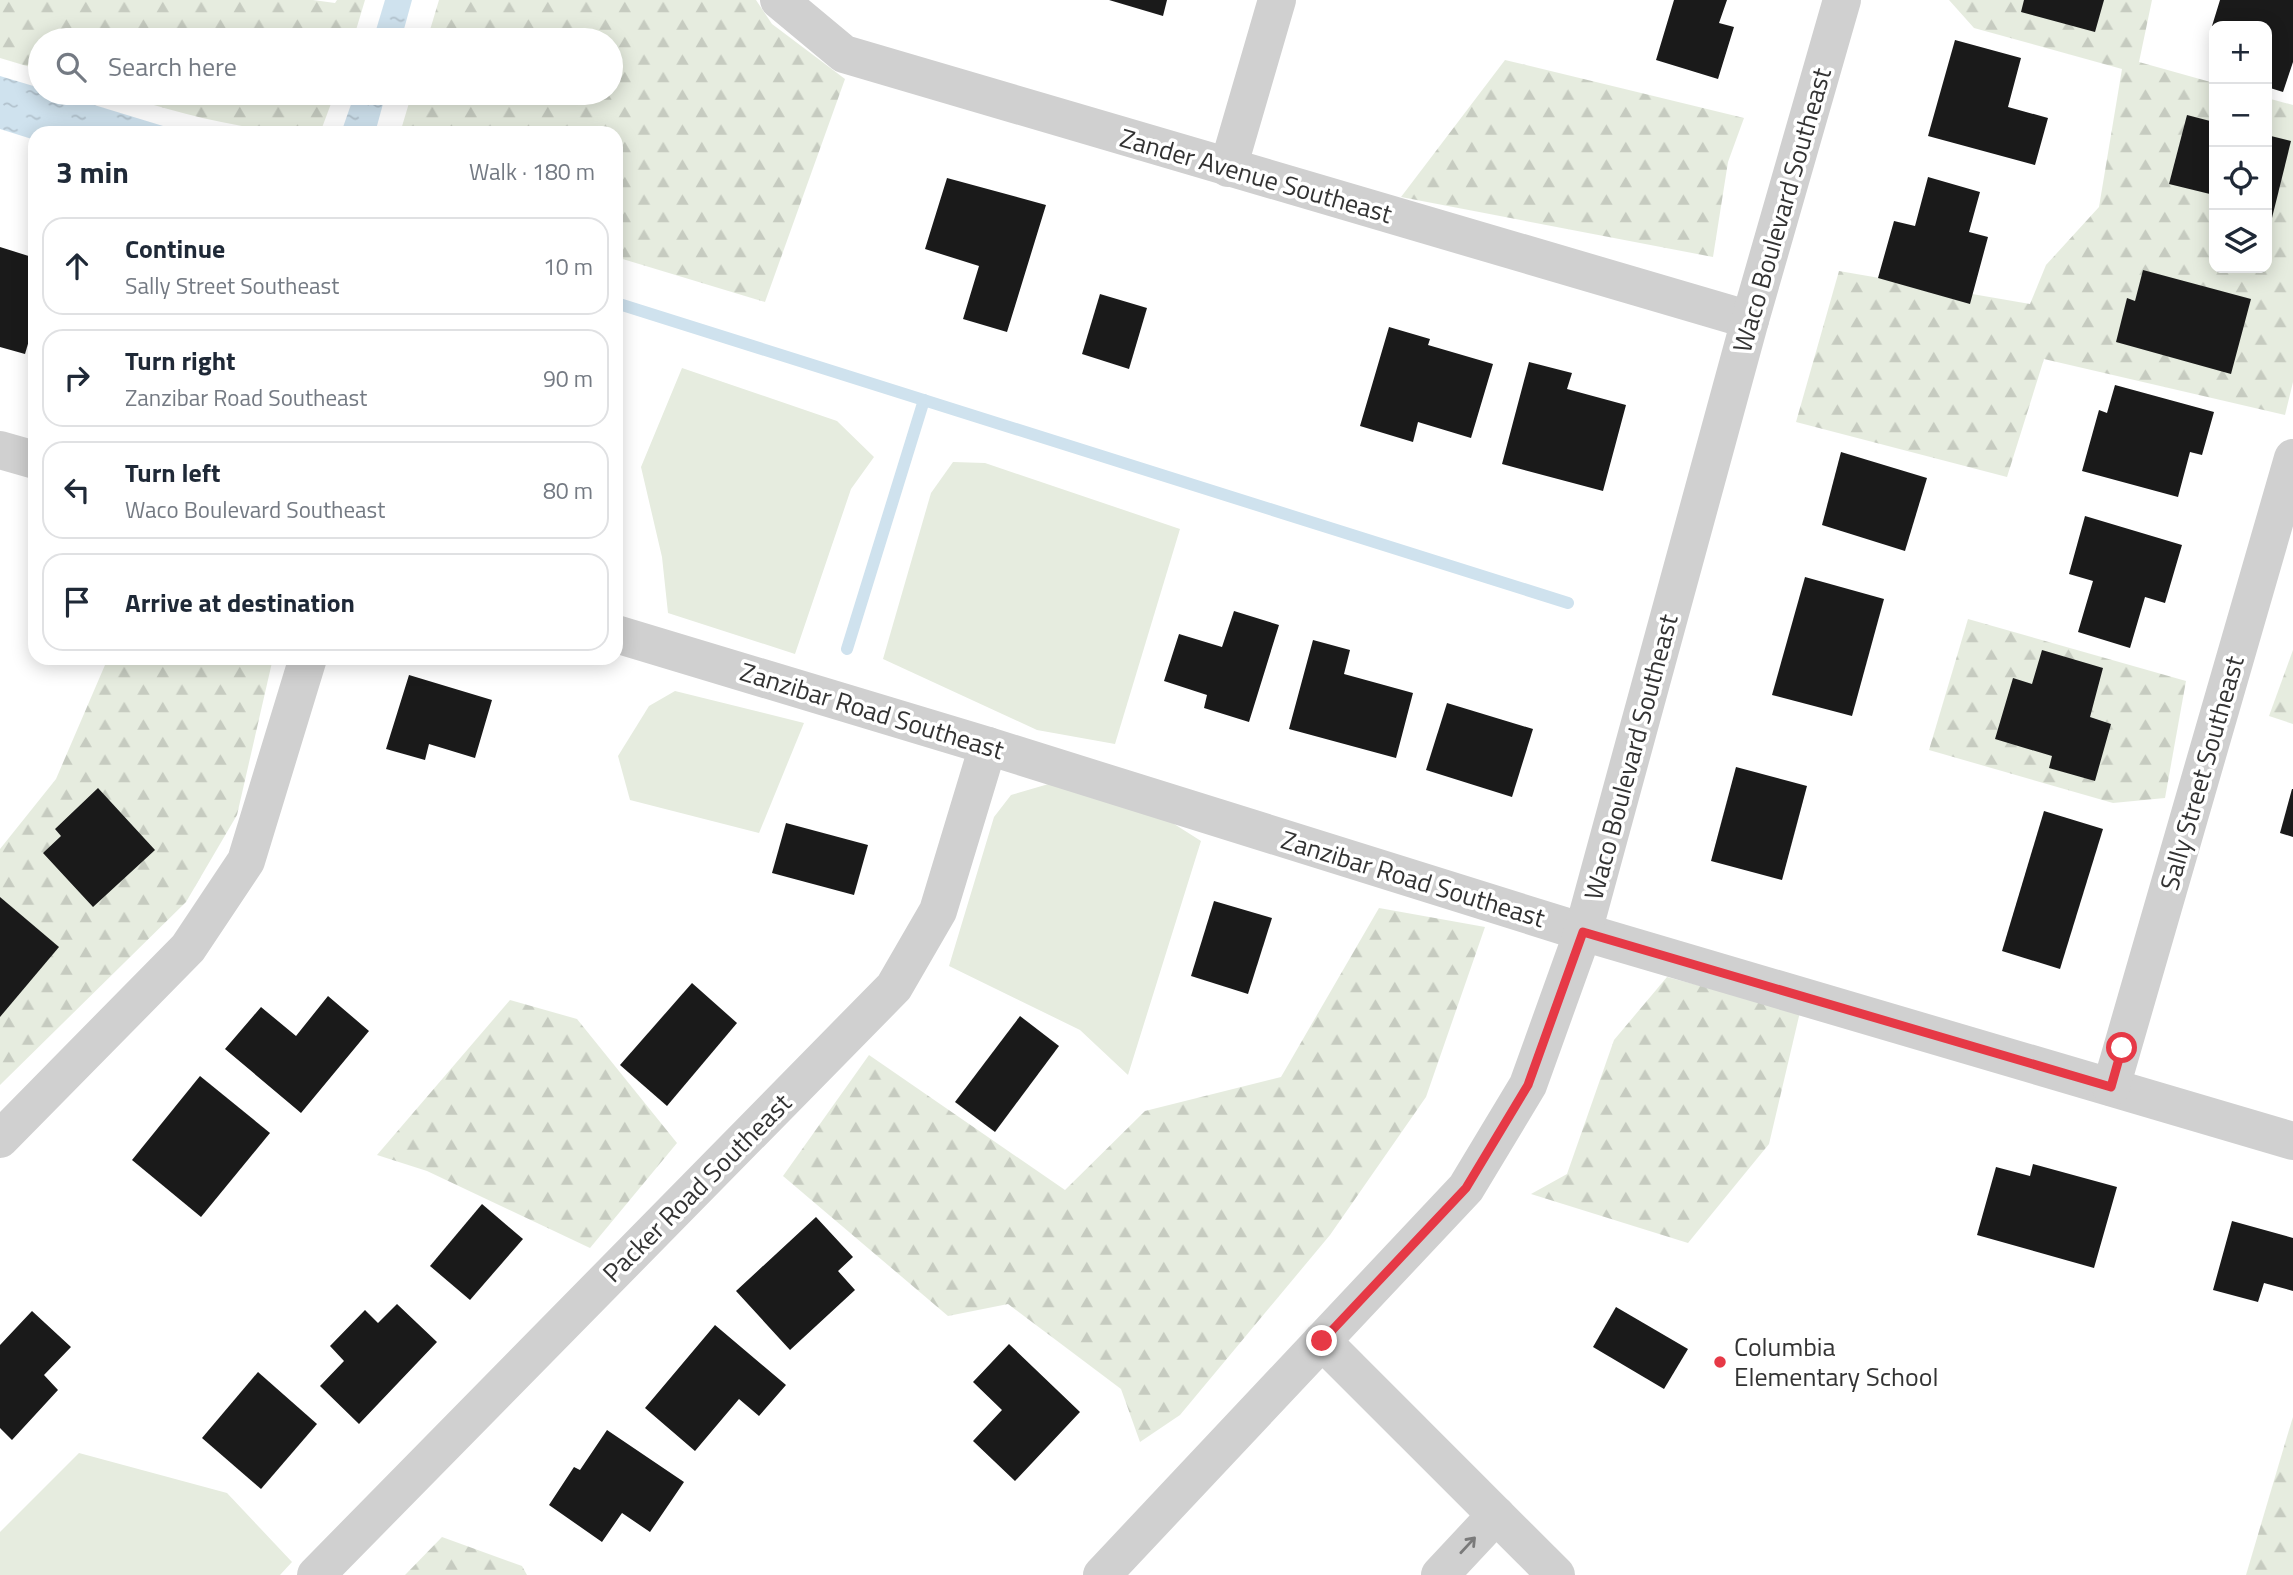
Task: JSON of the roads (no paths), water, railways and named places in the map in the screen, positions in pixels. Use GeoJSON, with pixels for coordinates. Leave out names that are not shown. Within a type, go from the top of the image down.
{"type":"FeatureCollection","features":[{"type":"Feature","properties":{"kind":"street","name":"Zander Avenue Southeast"},"geometry":{"type":"LineString","coordinates":[[779,0],[844,54],[1750,320]]}},
{"type":"Feature","properties":{"kind":"street"},"geometry":{"type":"LineString","coordinates":[[1228,168],[1277,0]]}},
{"type":"Feature","properties":{"kind":"street","name":"Waco Boulevard Southeast"},"geometry":{"type":"LineString","coordinates":[[1102,1575],[1466,1188],[1528,1085],[1583,932],[1750,320],[1842,0]]}},
{"type":"Feature","properties":{"kind":"street"},"geometry":{"type":"LineString","coordinates":[[0,450],[28,458]]}},
{"type":"Feature","properties":{"kind":"street","name":"Sally Street Southeast"},"geometry":{"type":"LineString","coordinates":[[2111,1087],[2293,458]]}},
{"type":"Feature","properties":{"kind":"street","name":"Zanzibar Road Southeast"},"geometry":{"type":"LineString","coordinates":[[623,636],[988,746],[1583,932],[2293,1141]]}},
{"type":"Feature","properties":{"kind":"street"},"geometry":{"type":"LineString","coordinates":[[0,1139],[188,948],[246,861],[306,665]]}},
{"type":"Feature","properties":{"kind":"street","name":"Packer Road Southeast"},"geometry":{"type":"LineString","coordinates":[[316,1575],[894,988],[938,911],[988,746]]}},
{"type":"Feature","properties":{"kind":"street"},"geometry":{"type":"LineString","coordinates":[[1322,1341],[1556,1575]]}},
{"type":"Feature","properties":{"kind":"street"},"geometry":{"type":"LineString","coordinates":[[1440,1575],[1496,1515]]}},
{"type":"Feature","properties":{"kind":"water"},"geometry":{"type":"Polygon","coordinates":[[[385,0],[412,0],[404,28],[377,28],[385,0]]]}},
{"type":"Feature","properties":{"kind":"water"},"geometry":{"type":"Polygon","coordinates":[[[0,76],[28,84],[28,105],[94,105],[163,126],[28,126],[28,138],[0,129],[0,76]]]}},
{"type":"Feature","properties":{"kind":"water"},"geometry":{"type":"Polygon","coordinates":[[[351,105],[383,105],[377,126],[343,126],[351,105]]]}},
{"type":"Feature","properties":{"kind":"waterway"},"geometry":{"type":"LineString","coordinates":[[623,305],[1568,603]]}},
{"type":"Feature","properties":{"kind":"waterway"},"geometry":{"type":"LineString","coordinates":[[847,649],[924,400]]}},
{"type":"Feature","properties":{"kind":"place","name":"Columbia Elementary School"},"geometry":{"type":"Point","coordinates":[1720,1362]}}]}
